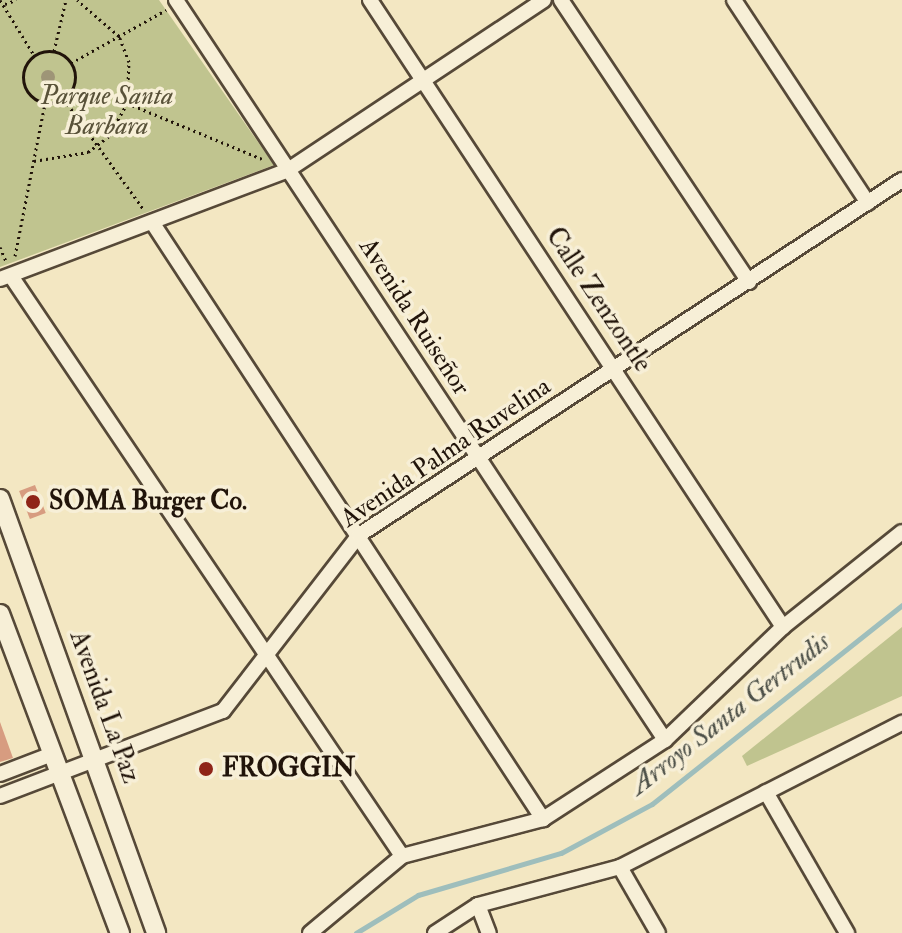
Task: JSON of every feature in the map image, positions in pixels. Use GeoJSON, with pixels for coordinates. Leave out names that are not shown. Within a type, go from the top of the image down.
{"type":"FeatureCollection","features":[{"type":"Feature","properties":{"kind":"street","name":"Calle Zenzontle"},"geometry":{"type":"LineString","coordinates":[[370,0],[783,627]]}},
{"type":"Feature","properties":{"kind":"street"},"geometry":{"type":"LineString","coordinates":[[402,856],[6,277],[288,170],[544,0]]}},
{"type":"Feature","properties":{"kind":"street"},"geometry":{"type":"LineString","coordinates":[[561,0],[749,282]]}},
{"type":"Feature","properties":{"kind":"street"},"geometry":{"type":"LineString","coordinates":[[734,0],[868,203]]}},
{"type":"Feature","properties":{"kind":"street","name":"Avenida Ruiseñor"},"geometry":{"type":"LineString","coordinates":[[177,2],[665,740]]}},
{"type":"Feature","properties":{"kind":"street","name":"Avenida Palma Ruvelina"},"geometry":{"type":"LineString","coordinates":[[0,796],[223,711],[262,653],[359,535],[902,180]]}},
{"type":"Feature","properties":{"kind":"street"},"geometry":{"type":"LineString","coordinates":[[152,222],[543,819]]}},
{"type":"Feature","properties":{"kind":"street","name":"Avenida La Paz"},"geometry":{"type":"LineString","coordinates":[[0,499],[156,933]]}},
{"type":"Feature","properties":{"kind":"street"},"geometry":{"type":"LineString","coordinates":[[310,933],[402,856],[543,819],[665,740],[783,627],[902,532]]}},
{"type":"Feature","properties":{"kind":"street"},"geometry":{"type":"LineString","coordinates":[[0,614],[120,933]]}},
{"type":"Feature","properties":{"kind":"street"},"geometry":{"type":"LineString","coordinates":[[435,933],[478,905],[620,867],[902,723]]}},
{"type":"Feature","properties":{"kind":"street"},"geometry":{"type":"LineString","coordinates":[[0,774],[52,754]]}},
{"type":"Feature","properties":{"kind":"street"},"geometry":{"type":"LineString","coordinates":[[766,792],[847,933]]}},
{"type":"Feature","properties":{"kind":"street"},"geometry":{"type":"LineString","coordinates":[[620,867],[658,933]]}},
{"type":"Feature","properties":{"kind":"street"},"geometry":{"type":"LineString","coordinates":[[478,905],[489,933]]}},
{"type":"Feature","properties":{"kind":"path"},"geometry":{"type":"LineString","coordinates":[[0,0],[34,55]]}},
{"type":"Feature","properties":{"kind":"path"},"geometry":{"type":"LineString","coordinates":[[3,5],[16,0]]}},
{"type":"Feature","properties":{"kind":"path"},"geometry":{"type":"LineString","coordinates":[[54,51],[66,0]]}},
{"type":"Feature","properties":{"kind":"path"},"geometry":{"type":"LineString","coordinates":[[34,161],[60,162],[97,145],[127,103],[129,62],[119,36],[77,0]]}},
{"type":"Feature","properties":{"kind":"path"},"geometry":{"type":"LineString","coordinates":[[71,63],[177,2]]}},
{"type":"Feature","properties":{"kind":"path"},"geometry":{"type":"LineString","coordinates":[[54,51],[71,63],[75,79],[64,99],[45,103],[25,87],[24,69],[34,55],[54,51]]}},
{"type":"Feature","properties":{"kind":"path"},"geometry":{"type":"LineString","coordinates":[[64,99],[152,222]]}},
{"type":"Feature","properties":{"kind":"path"},"geometry":{"type":"LineString","coordinates":[[6,277],[45,103]]}},
{"type":"Feature","properties":{"kind":"path"},"geometry":{"type":"LineString","coordinates":[[127,103],[288,170]]}},
{"type":"Feature","properties":{"kind":"green space","name":"Parque Santa Barbara"},"geometry":{"type":"Polygon","coordinates":[[[0,0],[159,0],[274,165],[0,267],[0,0]]]}},
{"type":"Feature","properties":{"kind":"green space"},"geometry":{"type":"Polygon","coordinates":[[[902,627],[902,696],[747,766],[742,756],[902,627]]]}},
{"type":"Feature","properties":{"kind":"building","name":"SOMA Burger Co."},"geometry":{"type":"Polygon","coordinates":[[[35,485],[46,513],[30,519],[19,491],[35,485]]]}},
{"type":"Feature","properties":{"kind":"building"},"geometry":{"type":"Polygon","coordinates":[[[0,722],[13,758],[0,762],[0,722]]]}},
{"type":"Feature","properties":{"kind":"waterway","name":"Arroyo Santa Gertrudis"},"geometry":{"type":"LineString","coordinates":[[356,933],[418,895],[561,853],[652,804],[902,605]]}},
{"type":"Feature","properties":{"kind":"place","name":"SOMA Burger Co."},"geometry":{"type":"Point","coordinates":[33,502]}},
{"type":"Feature","properties":{"kind":"place","name":"FROGGIN"},"geometry":{"type":"Point","coordinates":[206,769]}}]}
